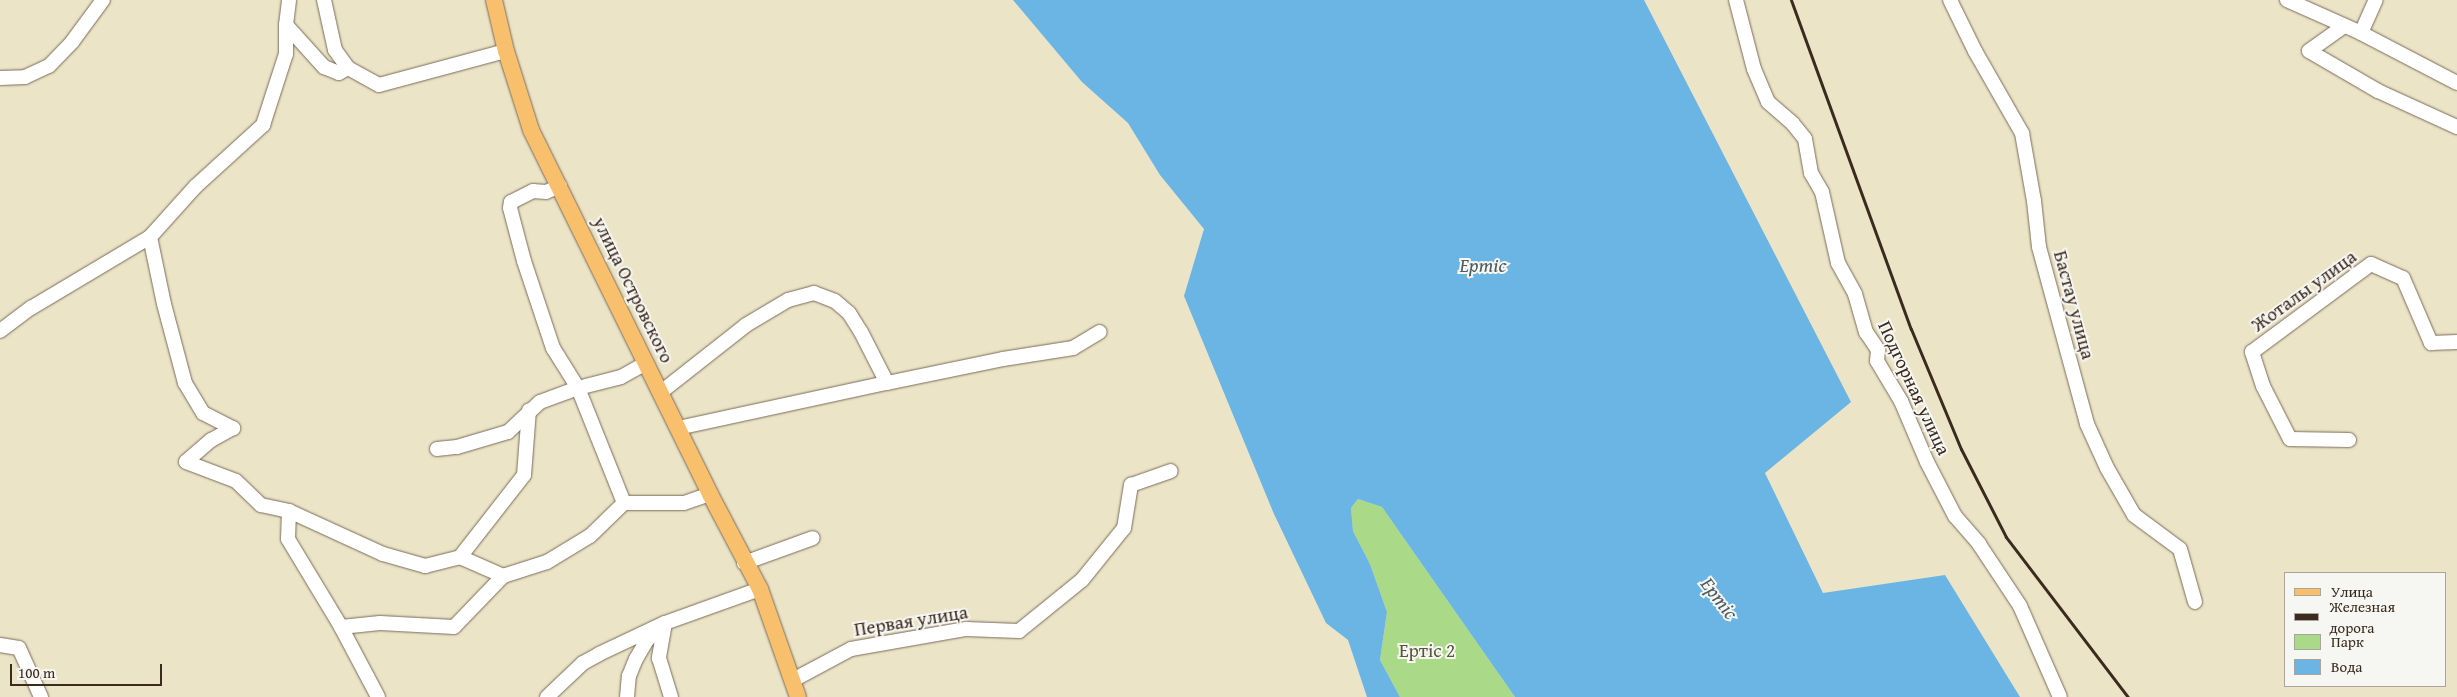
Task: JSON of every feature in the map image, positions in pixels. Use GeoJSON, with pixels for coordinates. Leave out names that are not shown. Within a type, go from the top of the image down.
{"type":"FeatureCollection","features":[{"type":"Feature","properties":{"kind":"main road","name":"улица Островского"},"geometry":{"type":"LineString","coordinates":[[494,0],[506,51],[531,130],[744,563],[760,589],[798,697]]}},
{"type":"Feature","properties":{"kind":"street"},"geometry":{"type":"LineString","coordinates":[[0,78],[25,77],[50,66],[72,42],[103,0]]}},
{"type":"Feature","properties":{"kind":"street"},"geometry":{"type":"LineString","coordinates":[[0,330],[31,308],[150,236],[196,186],[262,125],[286,54],[286,25],[289,0]]}},
{"type":"Feature","properties":{"kind":"street"},"geometry":{"type":"LineString","coordinates":[[324,0],[335,50],[348,68],[379,85],[506,51]]}},
{"type":"Feature","properties":{"kind":"street","name":"Подгорная улица"},"geometry":{"type":"LineString","coordinates":[[1736,0],[1754,69],[1768,102],[1793,124],[1805,139],[1811,173],[1822,192],[1838,263],[1855,294],[1866,332],[1878,350],[1877,361],[1901,401],[1927,462],[1955,516],[1979,544],[2020,606],[2060,697]]}},
{"type":"Feature","properties":{"kind":"street","name":"Бастау улица"},"geometry":{"type":"LineString","coordinates":[[1950,0],[1975,51],[2022,133],[2039,247],[2086,424],[2107,468],[2134,515],[2180,549],[2195,602]]}},
{"type":"Feature","properties":{"kind":"street"},"geometry":{"type":"LineString","coordinates":[[2287,0],[2455,78]]}},
{"type":"Feature","properties":{"kind":"street"},"geometry":{"type":"LineString","coordinates":[[2361,33],[2376,0]]}},
{"type":"Feature","properties":{"kind":"street"},"geometry":{"type":"LineString","coordinates":[[286,25],[324,67],[339,73],[348,68]]}},
{"type":"Feature","properties":{"kind":"street"},"geometry":{"type":"LineString","coordinates":[[2344,26],[2308,51],[2378,91],[2457,127]]}},
{"type":"Feature","properties":{"kind":"street"},"geometry":{"type":"LineString","coordinates":[[560,186],[546,192],[533,191],[511,202],[510,208],[524,261],[553,348],[578,388],[624,503]]}},
{"type":"Feature","properties":{"kind":"street"},"geometry":{"type":"LineString","coordinates":[[150,236],[164,304],[185,383],[204,413],[233,428],[211,440],[186,462],[236,482],[261,505],[290,511],[383,554],[425,566],[460,557],[524,475],[530,410]]}},
{"type":"Feature","properties":{"kind":"street","name":"Жоталы улица"},"geometry":{"type":"LineString","coordinates":[[2349,440],[2290,439],[2263,386],[2252,352],[2371,264],[2403,278],[2431,343],[2457,342]]}},
{"type":"Feature","properties":{"kind":"street"},"geometry":{"type":"LineString","coordinates":[[661,392],[746,325],[788,300],[814,293],[835,301],[849,313],[887,383]]}},
{"type":"Feature","properties":{"kind":"street"},"geometry":{"type":"LineString","coordinates":[[678,428],[1004,359],[1073,348],[1100,332]]}},
{"type":"Feature","properties":{"kind":"street"},"geometry":{"type":"LineString","coordinates":[[437,450],[457,447],[508,432],[540,402],[578,388],[621,377],[646,363]]}},
{"type":"Feature","properties":{"kind":"street","name":"Первая улица"},"geometry":{"type":"LineString","coordinates":[[793,680],[851,648],[966,629],[1019,631],[1082,580],[1124,528],[1131,485],[1171,471]]}},
{"type":"Feature","properties":{"kind":"street"},"geometry":{"type":"LineString","coordinates":[[341,627],[380,623],[454,627],[503,576],[547,562],[590,536],[624,503],[684,503],[710,494]]}},
{"type":"Feature","properties":{"kind":"street"},"geometry":{"type":"LineString","coordinates":[[290,511],[288,538],[341,627],[378,697]]}},
{"type":"Feature","properties":{"kind":"street"},"geometry":{"type":"LineString","coordinates":[[744,563],[814,538]]}},
{"type":"Feature","properties":{"kind":"street"},"geometry":{"type":"LineString","coordinates":[[460,557],[503,576]]}},
{"type":"Feature","properties":{"kind":"street"},"geometry":{"type":"LineString","coordinates":[[547,697],[583,662],[665,623],[760,589]]}},
{"type":"Feature","properties":{"kind":"street"},"geometry":{"type":"LineString","coordinates":[[627,697],[628,676],[636,659],[647,640],[665,623]]}},
{"type":"Feature","properties":{"kind":"street"},"geometry":{"type":"LineString","coordinates":[[665,623],[659,658],[671,697]]}},
{"type":"Feature","properties":{"kind":"street"},"geometry":{"type":"LineString","coordinates":[[0,645],[19,648],[41,697]]}},
{"type":"Feature","properties":{"kind":"green space","name":"Ертіс 2"},"geometry":{"type":"Polygon","coordinates":[[[1358,499],[1382,507],[1515,697],[1400,697],[1380,660],[1387,612],[1370,564],[1353,531],[1351,508],[1358,499]]]}},
{"type":"Feature","properties":{"kind":"water","name":"Ертіс"},"geometry":{"type":"Polygon","coordinates":[[[1013,0],[1644,0],[1851,402],[1765,473],[1823,593],[1945,575],[2020,697],[1515,697],[1382,507],[1358,499],[1351,508],[1353,531],[1370,564],[1387,612],[1380,660],[1400,697],[1367,697],[1348,640],[1326,623],[1274,514],[1184,296],[1204,229],[1160,175],[1128,123],[1082,82],[1013,0]]]}},
{"type":"Feature","properties":{"kind":"railway"},"geometry":{"type":"LineString","coordinates":[[1791,0],[1911,329],[1961,449],[2006,537],[2128,697]]}}]}
